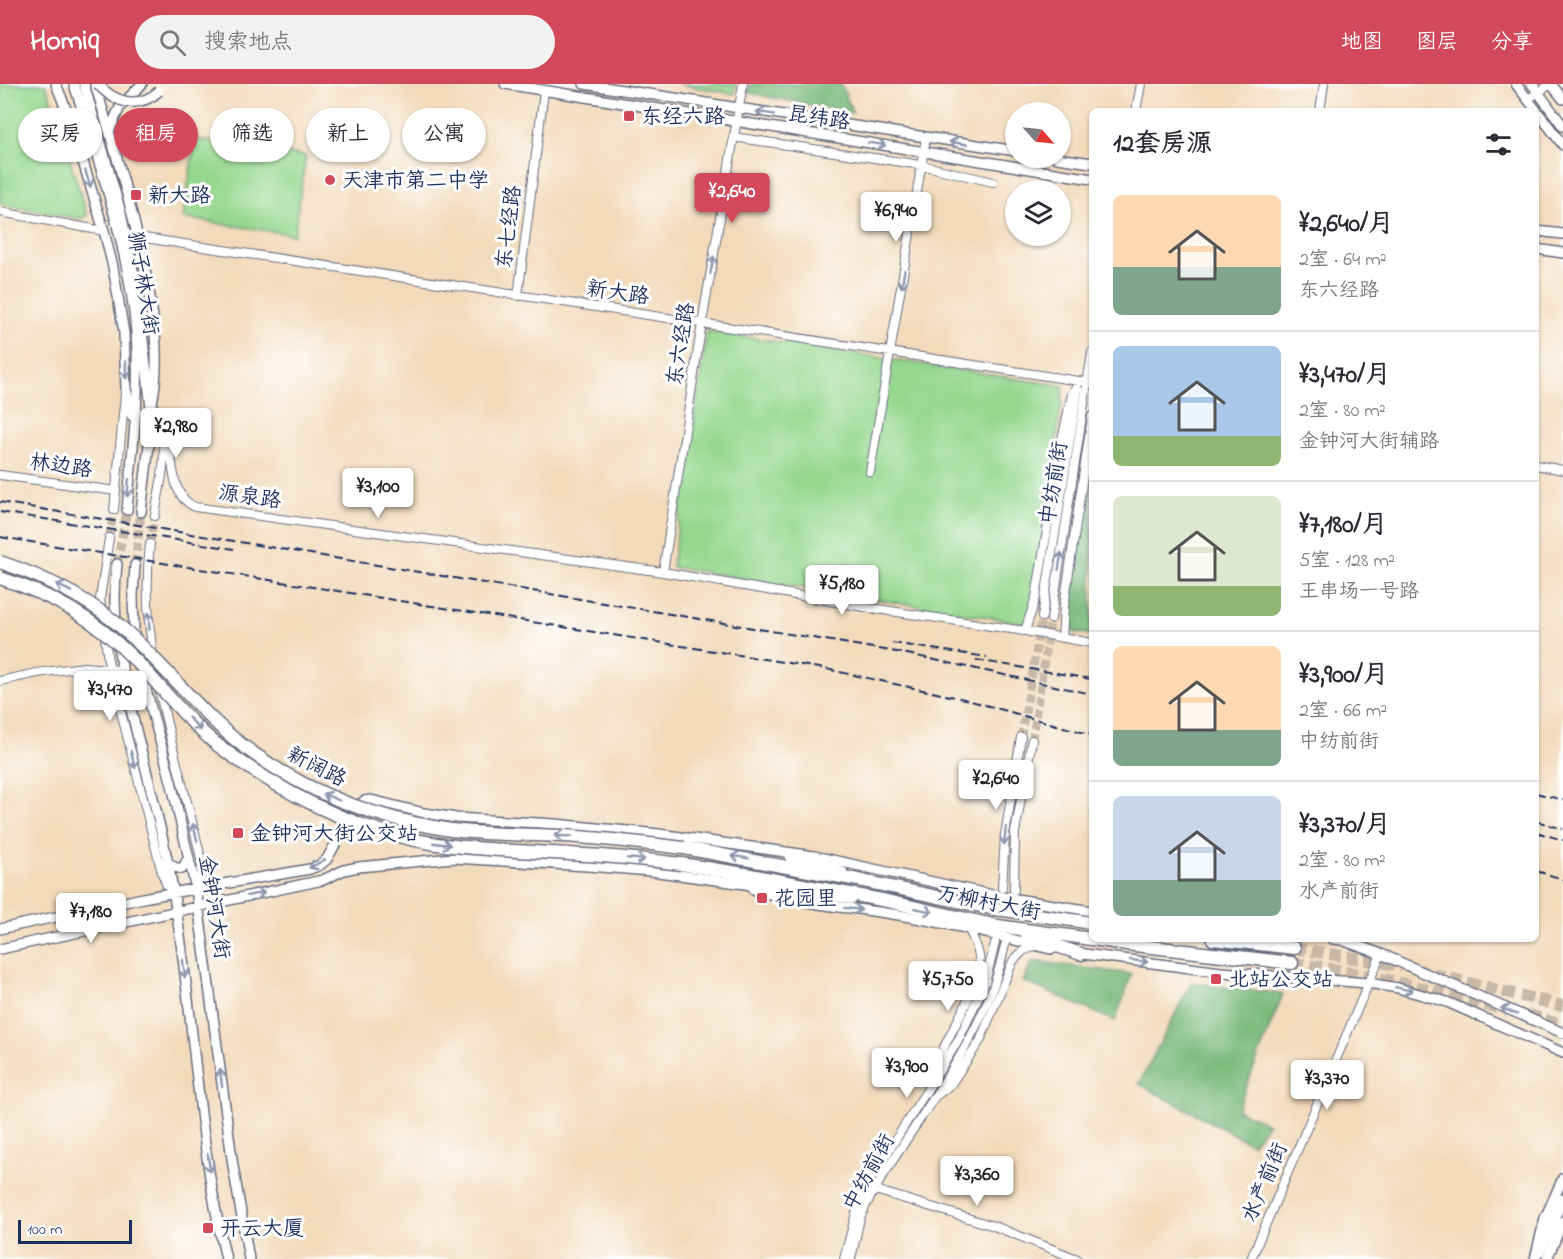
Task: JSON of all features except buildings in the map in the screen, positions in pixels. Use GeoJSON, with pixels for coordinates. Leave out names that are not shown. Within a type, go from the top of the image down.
{"type":"FeatureCollection","features":[{"type":"Feature","properties":{"kind":"highway","name":"新阔路"},"geometry":{"type":"LineString","coordinates":[[0,562],[33,573],[81,598],[107,615],[141,646],[218,725],[253,754],[324,794],[364,810],[446,830],[608,839],[684,848]]}},
{"type":"Feature","properties":{"kind":"highway","name":"新阔路"},"geometry":{"type":"LineString","coordinates":[[0,578],[52,597],[86,618],[134,658],[197,727],[224,751],[302,800],[344,818],[385,832],[435,844],[681,864]]}},
{"type":"Feature","properties":{"kind":"highway","name":"万柳村大街"},"geometry":{"type":"LineString","coordinates":[[684,848],[1004,910],[1089,923]]}},
{"type":"Feature","properties":{"kind":"highway","name":"万柳村大街"},"geometry":{"type":"LineString","coordinates":[[681,864],[713,868],[887,902],[998,926],[1089,939]]}},
{"type":"Feature","properties":{"kind":"highway"},"geometry":{"type":"LineString","coordinates":[[998,926],[1081,954]]}},
{"type":"Feature","properties":{"kind":"highway","name":"万柳村大街"},"geometry":{"type":"LineString","coordinates":[[1109,942],[1292,963]]}},
{"type":"Feature","properties":{"kind":"highway"},"geometry":{"type":"LineString","coordinates":[[1241,942],[1294,948]]}},
{"type":"Feature","properties":{"kind":"main road"},"geometry":{"type":"LineString","coordinates":[[56,84],[70,119],[113,267],[124,333],[126,389],[134,424]]}},
{"type":"Feature","properties":{"kind":"main road","name":"狮子林大街"},"geometry":{"type":"LineString","coordinates":[[74,84],[114,217],[127,270],[142,385]]}},
{"type":"Feature","properties":{"kind":"main road","name":"狮子林大街"},"geometry":{"type":"LineString","coordinates":[[84,84],[121,213],[137,289],[142,385]]}},
{"type":"Feature","properties":{"kind":"main road"},"geometry":{"type":"LineString","coordinates":[[96,84],[117,100],[131,103],[142,102],[154,96],[165,84]]}},
{"type":"Feature","properties":{"kind":"main road"},"geometry":{"type":"LineString","coordinates":[[96,84],[138,237],[152,308],[157,359],[156,382],[151,408],[151,428],[141,513]]}},
{"type":"Feature","properties":{"kind":"main road"},"geometry":{"type":"LineString","coordinates":[[109,131],[120,107],[142,84]]}},
{"type":"Feature","properties":{"kind":"main road","name":"昆纬路"},"geometry":{"type":"LineString","coordinates":[[505,84],[1089,178]]}},
{"type":"Feature","properties":{"kind":"main road","name":"昆纬路"},"geometry":{"type":"LineString","coordinates":[[584,84],[1005,149]]}},
{"type":"Feature","properties":{"kind":"main road"},"geometry":{"type":"LineString","coordinates":[[1516,84],[1535,108]]}},
{"type":"Feature","properties":{"kind":"main road"},"geometry":{"type":"LineString","coordinates":[[1532,84],[1563,126]]}},
{"type":"Feature","properties":{"kind":"main road"},"geometry":{"type":"LineString","coordinates":[[1551,84],[1562,98]]}},
{"type":"Feature","properties":{"kind":"main road"},"geometry":{"type":"LineString","coordinates":[[1560,84],[1562,98]]}},
{"type":"Feature","properties":{"kind":"main road"},"geometry":{"type":"LineString","coordinates":[[1539,113],[1563,145]]}},
{"type":"Feature","properties":{"kind":"main road"},"geometry":{"type":"LineString","coordinates":[[1071,160],[1089,163]]}},
{"type":"Feature","properties":{"kind":"main road"},"geometry":{"type":"LineString","coordinates":[[1539,231],[1563,234]]}},
{"type":"Feature","properties":{"kind":"main road"},"geometry":{"type":"LineString","coordinates":[[1541,250],[1563,253]]}},
{"type":"Feature","properties":{"kind":"main road"},"geometry":{"type":"LineString","coordinates":[[1541,250],[1563,259]]}},
{"type":"Feature","properties":{"kind":"main road"},"geometry":{"type":"LineString","coordinates":[[142,385],[151,408]]}},
{"type":"Feature","properties":{"kind":"main road"},"geometry":{"type":"LineString","coordinates":[[126,510],[134,424],[142,385]]}},
{"type":"Feature","properties":{"kind":"main road","name":"金钟河大街"},"geometry":{"type":"LineString","coordinates":[[117,564],[115,629],[121,670],[174,892],[212,1187],[226,1259]]}},
{"type":"Feature","properties":{"kind":"main road","name":"金钟河大街"},"geometry":{"type":"LineString","coordinates":[[135,565],[134,633],[196,888],[233,1166],[249,1259]]}},
{"type":"Feature","properties":{"kind":"main road"},"geometry":{"type":"LineString","coordinates":[[0,929],[174,892],[310,869],[320,865],[332,852],[356,807],[364,801],[371,800],[456,818],[659,834],[814,856],[997,896],[1089,911]]}},
{"type":"Feature","properties":{"kind":"main road"},"geometry":{"type":"LineString","coordinates":[[758,849],[840,871],[858,880]]}},
{"type":"Feature","properties":{"kind":"main road"},"geometry":{"type":"LineString","coordinates":[[168,861],[174,867],[182,869],[189,857]]}},
{"type":"Feature","properties":{"kind":"main road"},"geometry":{"type":"LineString","coordinates":[[0,949],[323,880],[344,870],[453,858],[651,871],[840,898],[887,902]]}},
{"type":"Feature","properties":{"kind":"main road"},"geometry":{"type":"LineString","coordinates":[[735,883],[789,899],[880,912],[1081,954],[1221,972],[1368,983],[1420,993],[1447,1002],[1563,1053]]}},
{"type":"Feature","properties":{"kind":"main road"},"geometry":{"type":"LineString","coordinates":[[1004,910],[1089,911]]}},
{"type":"Feature","properties":{"kind":"main road"},"geometry":{"type":"LineString","coordinates":[[1348,942],[1381,954],[1563,1033]]}},
{"type":"Feature","properties":{"kind":"main road"},"geometry":{"type":"LineString","coordinates":[[1536,1259],[1545,1218],[1563,1178]]}},
{"type":"Feature","properties":{"kind":"main road"},"geometry":{"type":"LineString","coordinates":[[1547,1254],[1563,1199]]}},
{"type":"Feature","properties":{"kind":"main road"},"geometry":{"type":"LineString","coordinates":[[1547,1254],[1563,1221]]}},
{"type":"Feature","properties":{"kind":"main road"},"geometry":{"type":"LineString","coordinates":[[1536,1259],[1547,1254],[1563,1237]]}},
{"type":"Feature","properties":{"kind":"street","name":"东六经路"},"geometry":{"type":"LineString","coordinates":[[663,572],[743,84]]}},
{"type":"Feature","properties":{"kind":"street"},"geometry":{"type":"LineString","coordinates":[[1137,108],[1141,84]]}},
{"type":"Feature","properties":{"kind":"street"},"geometry":{"type":"LineString","coordinates":[[1320,108],[1324,84]]}},
{"type":"Feature","properties":{"kind":"street"},"geometry":{"type":"LineString","coordinates":[[1528,99],[1551,84]]}},
{"type":"Feature","properties":{"kind":"street","name":"东七经路"},"geometry":{"type":"LineString","coordinates":[[518,296],[544,91]]}},
{"type":"Feature","properties":{"kind":"street"},"geometry":{"type":"LineString","coordinates":[[734,137],[921,165],[993,182]]}},
{"type":"Feature","properties":{"kind":"street"},"geometry":{"type":"LineString","coordinates":[[870,472],[926,138]]}},
{"type":"Feature","properties":{"kind":"street"},"geometry":{"type":"LineString","coordinates":[[0,212],[104,231]]}},
{"type":"Feature","properties":{"kind":"street","name":"新大路"},"geometry":{"type":"LineString","coordinates":[[138,237],[1086,382]]}},
{"type":"Feature","properties":{"kind":"street"},"geometry":{"type":"LineString","coordinates":[[1047,618],[1089,367]]}},
{"type":"Feature","properties":{"kind":"street"},"geometry":{"type":"LineString","coordinates":[[1025,631],[1036,597],[1062,439],[1072,393],[1086,382]]}},
{"type":"Feature","properties":{"kind":"street"},"geometry":{"type":"LineString","coordinates":[[114,510],[126,389]]}},
{"type":"Feature","properties":{"kind":"street"},"geometry":{"type":"LineString","coordinates":[[151,408],[161,430],[164,457],[155,516]]}},
{"type":"Feature","properties":{"kind":"street","name":"源泉路"},"geometry":{"type":"LineString","coordinates":[[151,408],[160,416],[167,429],[178,491],[185,502],[195,507],[663,572],[1089,642]]}},
{"type":"Feature","properties":{"kind":"street"},"geometry":{"type":"LineString","coordinates":[[1062,638],[1064,606],[1089,436]]}},
{"type":"Feature","properties":{"kind":"street"},"geometry":{"type":"LineString","coordinates":[[1539,466],[1563,470]]}},
{"type":"Feature","properties":{"kind":"street","name":"林边路"},"geometry":{"type":"LineString","coordinates":[[0,475],[116,490]]}},
{"type":"Feature","properties":{"kind":"street"},"geometry":{"type":"LineString","coordinates":[[109,538],[100,598],[110,670],[162,873],[166,884],[174,892]]}},
{"type":"Feature","properties":{"kind":"street"},"geometry":{"type":"LineString","coordinates":[[150,544],[146,577],[150,633],[163,706],[202,864],[201,878],[196,888]]}},
{"type":"Feature","properties":{"kind":"street"},"geometry":{"type":"LineString","coordinates":[[0,681],[37,673],[84,667],[121,670]]}},
{"type":"Feature","properties":{"kind":"street"},"geometry":{"type":"LineString","coordinates":[[1002,888],[1005,836],[1021,737]]}},
{"type":"Feature","properties":{"kind":"street"},"geometry":{"type":"LineString","coordinates":[[1014,890],[1015,832],[1032,740]]}},
{"type":"Feature","properties":{"kind":"street"},"geometry":{"type":"LineString","coordinates":[[927,1090],[937,1060],[957,1022],[978,970],[980,957],[969,930]]}},
{"type":"Feature","properties":{"kind":"street"},"geometry":{"type":"LineString","coordinates":[[844,1259],[854,1214],[970,1019],[985,982],[995,943]]}},
{"type":"Feature","properties":{"kind":"street","name":"中纺前街"},"geometry":{"type":"LineString","coordinates":[[851,1259],[860,1218],[870,1189],[936,1096],[973,1035],[998,976],[1005,945]]}},
{"type":"Feature","properties":{"kind":"street"},"geometry":{"type":"LineString","coordinates":[[936,1096],[951,1084],[980,1041],[1013,962],[1023,951],[1035,945]]}},
{"type":"Feature","properties":{"kind":"street","name":"水产前街"},"geometry":{"type":"LineString","coordinates":[[1251,1259],[1381,954]]}},
{"type":"Feature","properties":{"kind":"street"},"geometry":{"type":"LineString","coordinates":[[870,1189],[994,1226],[1077,1259]]}},
{"type":"Feature","properties":{"kind":"green space"},"geometry":{"type":"Polygon","coordinates":[[[0,84],[46,84],[54,108],[18,108],[18,162],[70,162],[87,215],[81,219],[0,204],[0,84]]]}},
{"type":"Feature","properties":{"kind":"green space"},"geometry":{"type":"Polygon","coordinates":[[[678,84],[736,84],[734,94],[678,84]]]}},
{"type":"Feature","properties":{"kind":"green space"},"geometry":{"type":"Polygon","coordinates":[[[750,84],[841,84],[853,113],[748,93],[750,84]]]}},
{"type":"Feature","properties":{"kind":"green space"},"geometry":{"type":"Polygon","coordinates":[[[198,139],[210,141],[210,162],[294,162],[294,154],[306,156],[294,235],[183,218],[192,162],[198,162],[198,139]]]}},
{"type":"Feature","properties":{"kind":"green space"},"geometry":{"type":"Polygon","coordinates":[[[707,331],[1064,386],[1030,624],[672,567],[707,331]]]}},
{"type":"Feature","properties":{"kind":"green space"},"geometry":{"type":"Polygon","coordinates":[[[1089,484],[1089,635],[1073,632],[1069,604],[1089,484]]]}},
{"type":"Feature","properties":{"kind":"green space"},"geometry":{"type":"Polygon","coordinates":[[[1033,961],[1132,974],[1115,1021],[1023,981],[1033,961]]]}},
{"type":"Feature","properties":{"kind":"green space"},"geometry":{"type":"Polygon","coordinates":[[[1191,983],[1283,994],[1237,1110],[1268,1123],[1252,1144],[1139,1084],[1191,983]]]}},
{"type":"Feature","properties":{"kind":"tunnel"},"geometry":{"type":"LineString","coordinates":[[109,538],[114,510]]}},
{"type":"Feature","properties":{"kind":"tunnel"},"geometry":{"type":"LineString","coordinates":[[117,564],[127,510]]}},
{"type":"Feature","properties":{"kind":"tunnel"},"geometry":{"type":"LineString","coordinates":[[135,565],[141,512]]}},
{"type":"Feature","properties":{"kind":"tunnel"},"geometry":{"type":"LineString","coordinates":[[150,544],[155,516]]}},
{"type":"Feature","properties":{"kind":"tunnel"},"geometry":{"type":"LineString","coordinates":[[1021,737],[1042,617]]}},
{"type":"Feature","properties":{"kind":"tunnel"},"geometry":{"type":"LineString","coordinates":[[1032,740],[1051,619]]}},
{"type":"Feature","properties":{"kind":"tunnel"},"geometry":{"type":"LineString","coordinates":[[1294,948],[1402,966]]}},
{"type":"Feature","properties":{"kind":"tunnel"},"geometry":{"type":"LineString","coordinates":[[1292,963],[1371,976],[1499,1008]]}},
{"type":"Feature","properties":{"kind":"tunnel"},"geometry":{"type":"LineString","coordinates":[[1433,974],[1563,1006]]}},
{"type":"Feature","properties":{"kind":"tunnel"},"geometry":{"type":"LineString","coordinates":[[1528,1015],[1563,1025]]}},
{"type":"Feature","properties":{"kind":"railway"},"geometry":{"type":"LineString","coordinates":[[0,502],[903,653],[1089,693]]}},
{"type":"Feature","properties":{"kind":"railway"},"geometry":{"type":"LineString","coordinates":[[0,512],[234,549]]}},
{"type":"Feature","properties":{"kind":"railway"},"geometry":{"type":"LineString","coordinates":[[0,537],[826,669],[964,699],[1089,734]]}},
{"type":"Feature","properties":{"kind":"railway"},"geometry":{"type":"LineString","coordinates":[[892,643],[987,657]]}},
{"type":"Feature","properties":{"kind":"railway"},"geometry":{"type":"LineString","coordinates":[[976,660],[1089,679]]}},
{"type":"Feature","properties":{"kind":"railway"},"geometry":{"type":"LineString","coordinates":[[1539,794],[1563,800]]}},
{"type":"Feature","properties":{"kind":"railway"},"geometry":{"type":"LineString","coordinates":[[1539,822],[1563,829]]}},
{"type":"Feature","properties":{"kind":"railway"},"geometry":{"type":"LineString","coordinates":[[1539,833],[1563,840]]}},
{"type":"Feature","properties":{"kind":"railway"},"geometry":{"type":"LineString","coordinates":[[1539,872],[1563,879]]}},
{"type":"Feature","properties":{"kind":"place","name":"东经六路"},"geometry":{"type":"Point","coordinates":[629,116]}},
{"type":"Feature","properties":{"kind":"place","name":"天津市第二中学"},"geometry":{"type":"Point","coordinates":[330,180]}},
{"type":"Feature","properties":{"kind":"place","name":"新大路"},"geometry":{"type":"Point","coordinates":[136,195]}},
{"type":"Feature","properties":{"kind":"place","name":"金钟河大街公交站"},"geometry":{"type":"Point","coordinates":[238,833]}},
{"type":"Feature","properties":{"kind":"place","name":"花园里"},"geometry":{"type":"Point","coordinates":[762,898]}},
{"type":"Feature","properties":{"kind":"place","name":"北站公交站"},"geometry":{"type":"Point","coordinates":[1216,979]}},
{"type":"Feature","properties":{"kind":"place","name":"开云大厦"},"geometry":{"type":"Point","coordinates":[208,1228]}}]}
